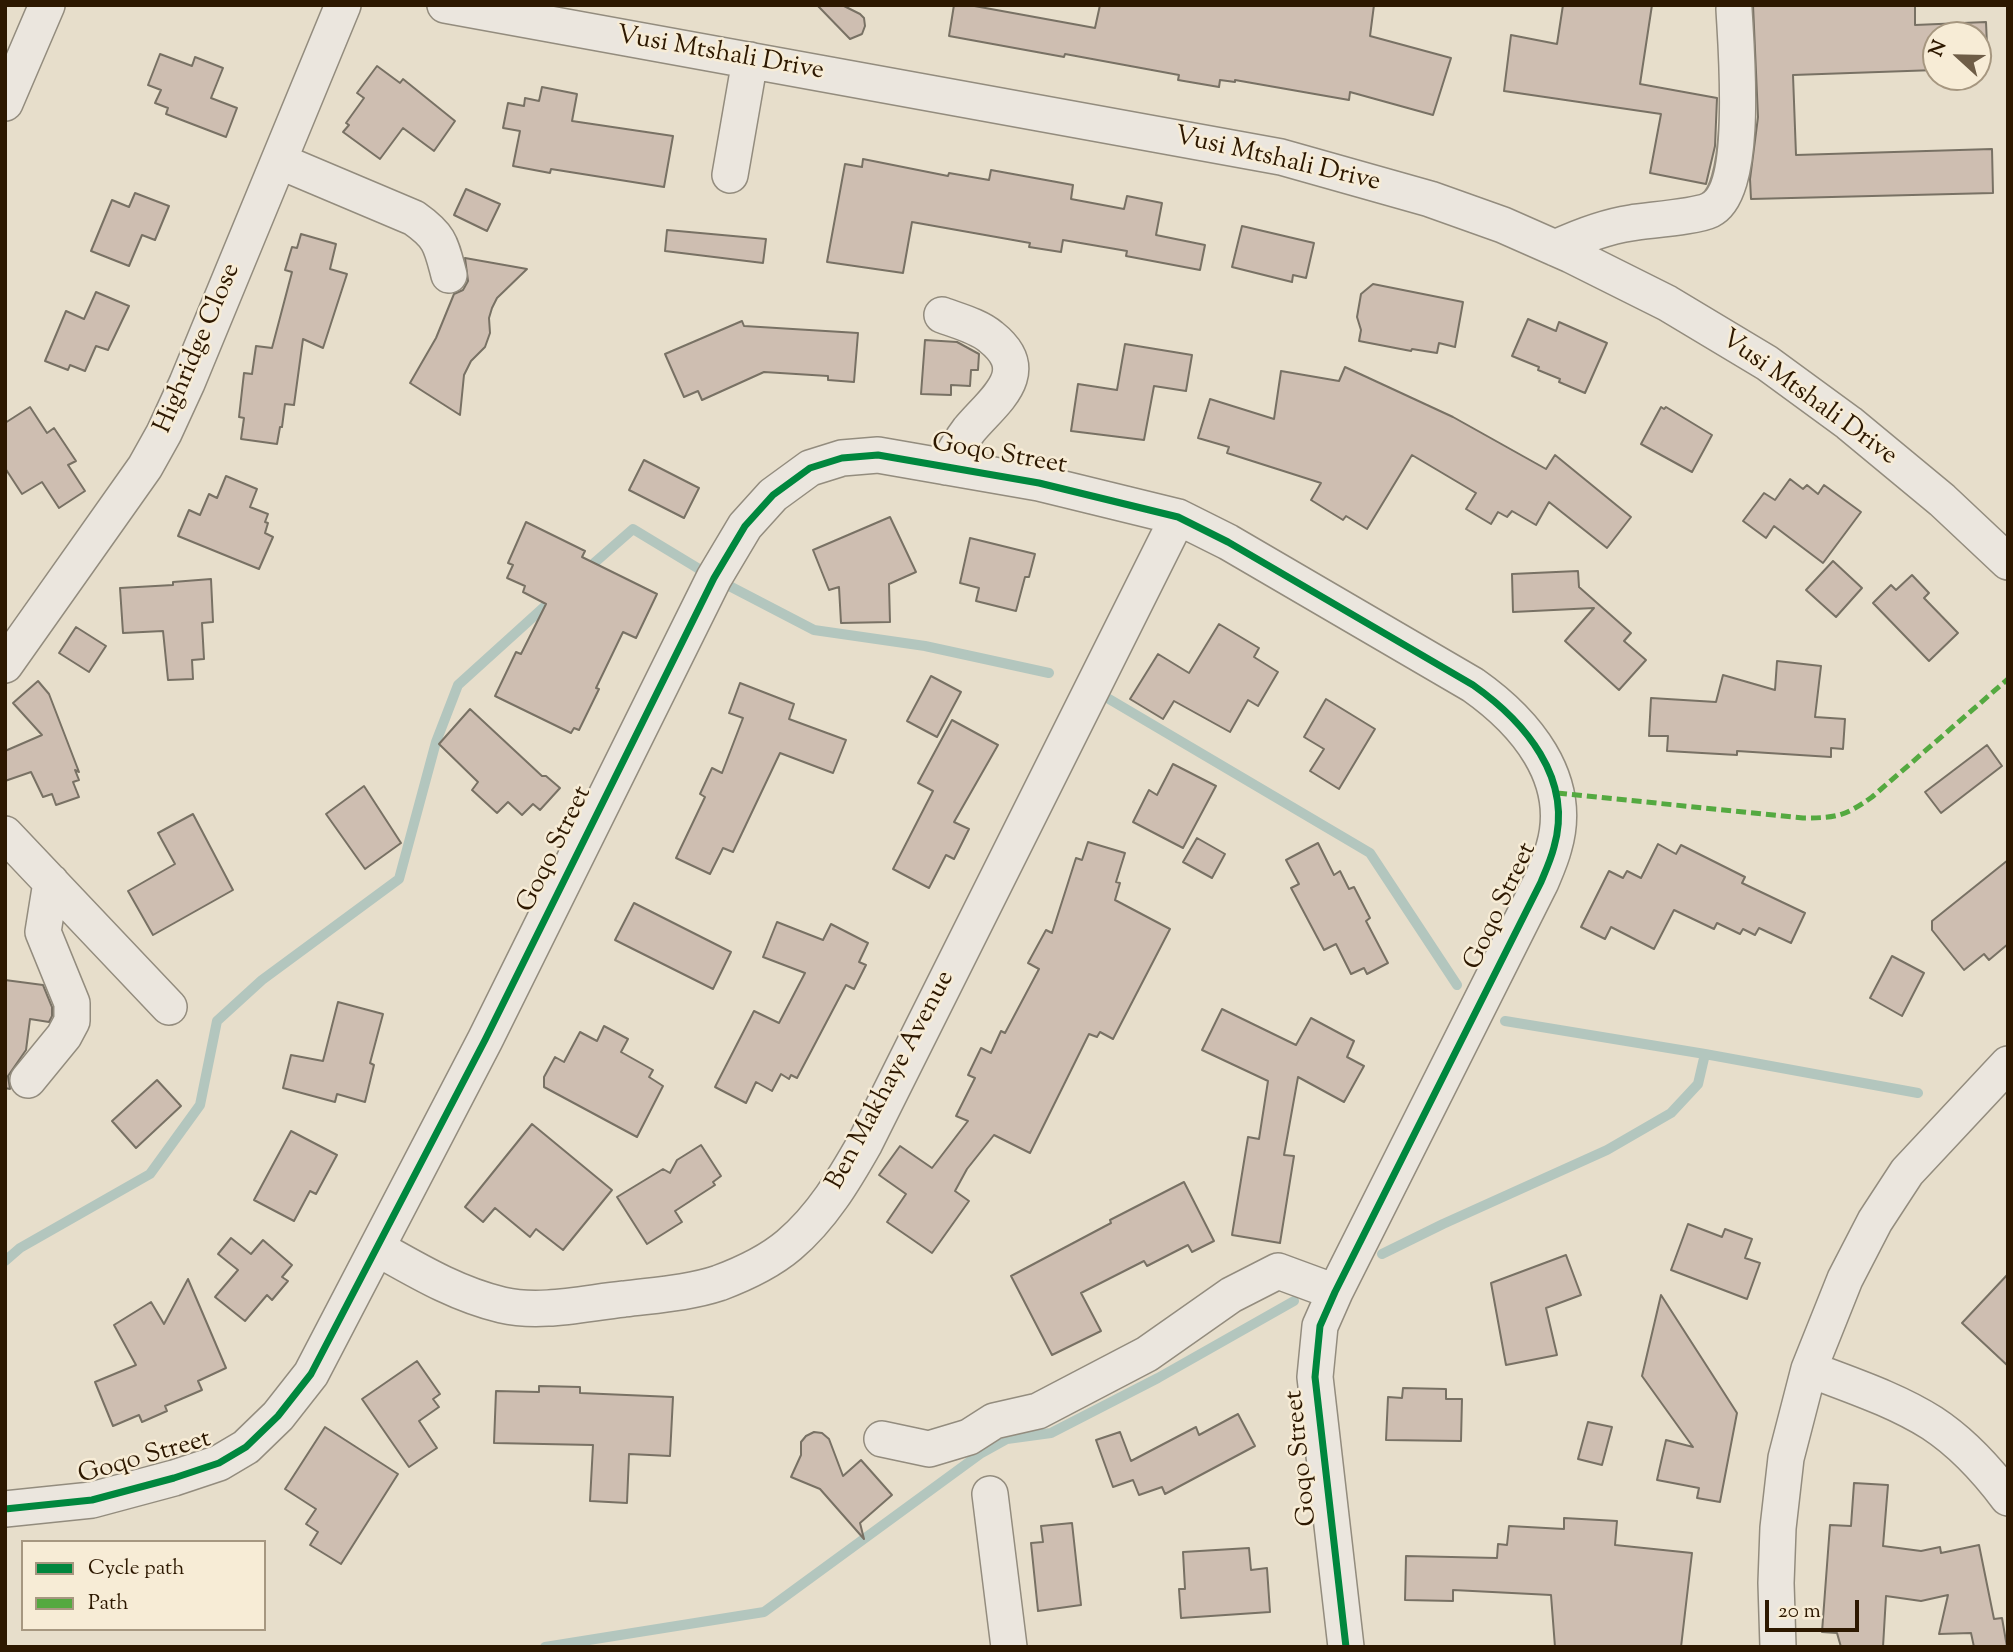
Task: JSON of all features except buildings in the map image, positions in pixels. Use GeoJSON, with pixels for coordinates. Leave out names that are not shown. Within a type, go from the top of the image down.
{"type":"FeatureCollection","features":[{"type":"Feature","properties":{"kind":"street"},"geometry":{"type":"LineString","coordinates":[[5,103],[47,5]]}},
{"type":"Feature","properties":{"kind":"street","name":"Highridge Close"},"geometry":{"type":"LineString","coordinates":[[5,665],[82,560],[145,467],[164,433],[343,5]]}},
{"type":"Feature","properties":{"kind":"street","name":"Vusi Mtshali Drive"},"geometry":{"type":"LineString","coordinates":[[445,5],[1281,157],[1430,199],[1503,225],[1667,303],[1767,363],[1849,423],[1942,500],[2008,562]]}},
{"type":"Feature","properties":{"kind":"street"},"geometry":{"type":"LineString","coordinates":[[1555,248],[1588,233],[1626,223],[1710,211],[1722,201],[1729,184],[1738,117],[1734,9]]}},
{"type":"Feature","properties":{"kind":"street"},"geometry":{"type":"LineString","coordinates":[[730,175],[750,60]]}},
{"type":"Feature","properties":{"kind":"street"},"geometry":{"type":"LineString","coordinates":[[279,161],[421,223],[439,240],[449,275]]}},
{"type":"Feature","properties":{"kind":"street"},"geometry":{"type":"LineString","coordinates":[[942,314],[992,337],[1006,354],[1011,369],[1010,380],[1003,393],[970,430],[946,467]]}},
{"type":"Feature","properties":{"kind":"street","name":"Goqo Street"},"geometry":{"type":"LineString","coordinates":[[5,1509],[92,1500],[196,1470],[219,1462],[246,1447],[278,1416],[311,1374],[485,1040],[714,578],[745,526],[773,495],[810,468],[842,458],[878,455],[1096,495],[1178,517],[1228,542],[1404,643],[1500,704],[1524,728],[1544,758],[1558,793],[1559,816],[1555,845],[1541,882],[1320,1326],[1315,1377],[1346,1647]]}},
{"type":"Feature","properties":{"kind":"street","name":"Ben Makhaye Avenue"},"geometry":{"type":"LineString","coordinates":[[377,1248],[439,1283],[470,1296],[506,1306],[544,1308],[673,1293],[717,1284],[758,1266],[788,1245],[839,1188],[865,1143],[1178,517]]}},
{"type":"Feature","properties":{"kind":"street"},"geometry":{"type":"LineString","coordinates":[[5,834],[169,1007]]}},
{"type":"Feature","properties":{"kind":"street"},"geometry":{"type":"LineString","coordinates":[[28,1080],[72,1021],[72,1003],[43,932],[51,882]]}},
{"type":"Feature","properties":{"kind":"street"},"geometry":{"type":"LineString","coordinates":[[1778,1647],[1776,1583],[1779,1516],[1786,1458],[1809,1368],[1845,1279],[1894,1191],[1907,1172],[2008,1064]]}},
{"type":"Feature","properties":{"kind":"street"},"geometry":{"type":"LineString","coordinates":[[882,1439],[929,1449],[969,1437],[994,1421],[1038,1411],[1147,1354],[1231,1295],[1278,1270],[1335,1292]]}},
{"type":"Feature","properties":{"kind":"street"},"geometry":{"type":"LineString","coordinates":[[1809,1368],[1892,1402],[1932,1423],[1989,1473],[2008,1498]]}},
{"type":"Feature","properties":{"kind":"street"},"geometry":{"type":"LineString","coordinates":[[990,1494],[1009,1647]]}},
{"type":"Feature","properties":{"kind":"waterway"},"geometry":{"type":"LineString","coordinates":[[585,571],[633,529],[714,578],[814,630],[925,646],[1049,673]]}},
{"type":"Feature","properties":{"kind":"waterway"},"geometry":{"type":"LineString","coordinates":[[5,1261],[20,1248],[150,1174],[200,1105],[217,1021],[262,980],[399,879],[436,742],[458,685],[553,599]]}},
{"type":"Feature","properties":{"kind":"waterway"},"geometry":{"type":"LineString","coordinates":[[1109,699],[1370,853],[1457,985]]}},
{"type":"Feature","properties":{"kind":"waterway"},"geometry":{"type":"LineString","coordinates":[[1505,1021],[1705,1054]]}},
{"type":"Feature","properties":{"kind":"waterway"},"geometry":{"type":"LineString","coordinates":[[1382,1254],[1607,1150],[1671,1113],[1698,1084],[1705,1054],[1918,1093]]}},
{"type":"Feature","properties":{"kind":"waterway"},"geometry":{"type":"LineString","coordinates":[[545,1647],[764,1612],[980,1454],[1007,1439],[1051,1433],[1158,1378],[1294,1301]]}},
{"type":"Feature","properties":{"kind":"marked path"},"geometry":{"type":"LineString","coordinates":[[1557,793],[1803,818],[1840,815],[1872,797],[2008,679]]}},
{"type":"Feature","properties":{"kind":"cycle path"},"geometry":{"type":"LineString","coordinates":[[5,1509],[92,1500],[219,1463],[246,1447],[278,1416],[311,1374],[485,1040],[714,578],[745,526],[773,495],[810,468],[842,458],[878,455],[1039,483],[1178,517],[1228,542],[1473,685],[1492,699],[1526,734],[1551,775],[1557,798],[1558,822],[1554,847],[1545,873],[1320,1326],[1315,1377],[1346,1647]]}}]}
